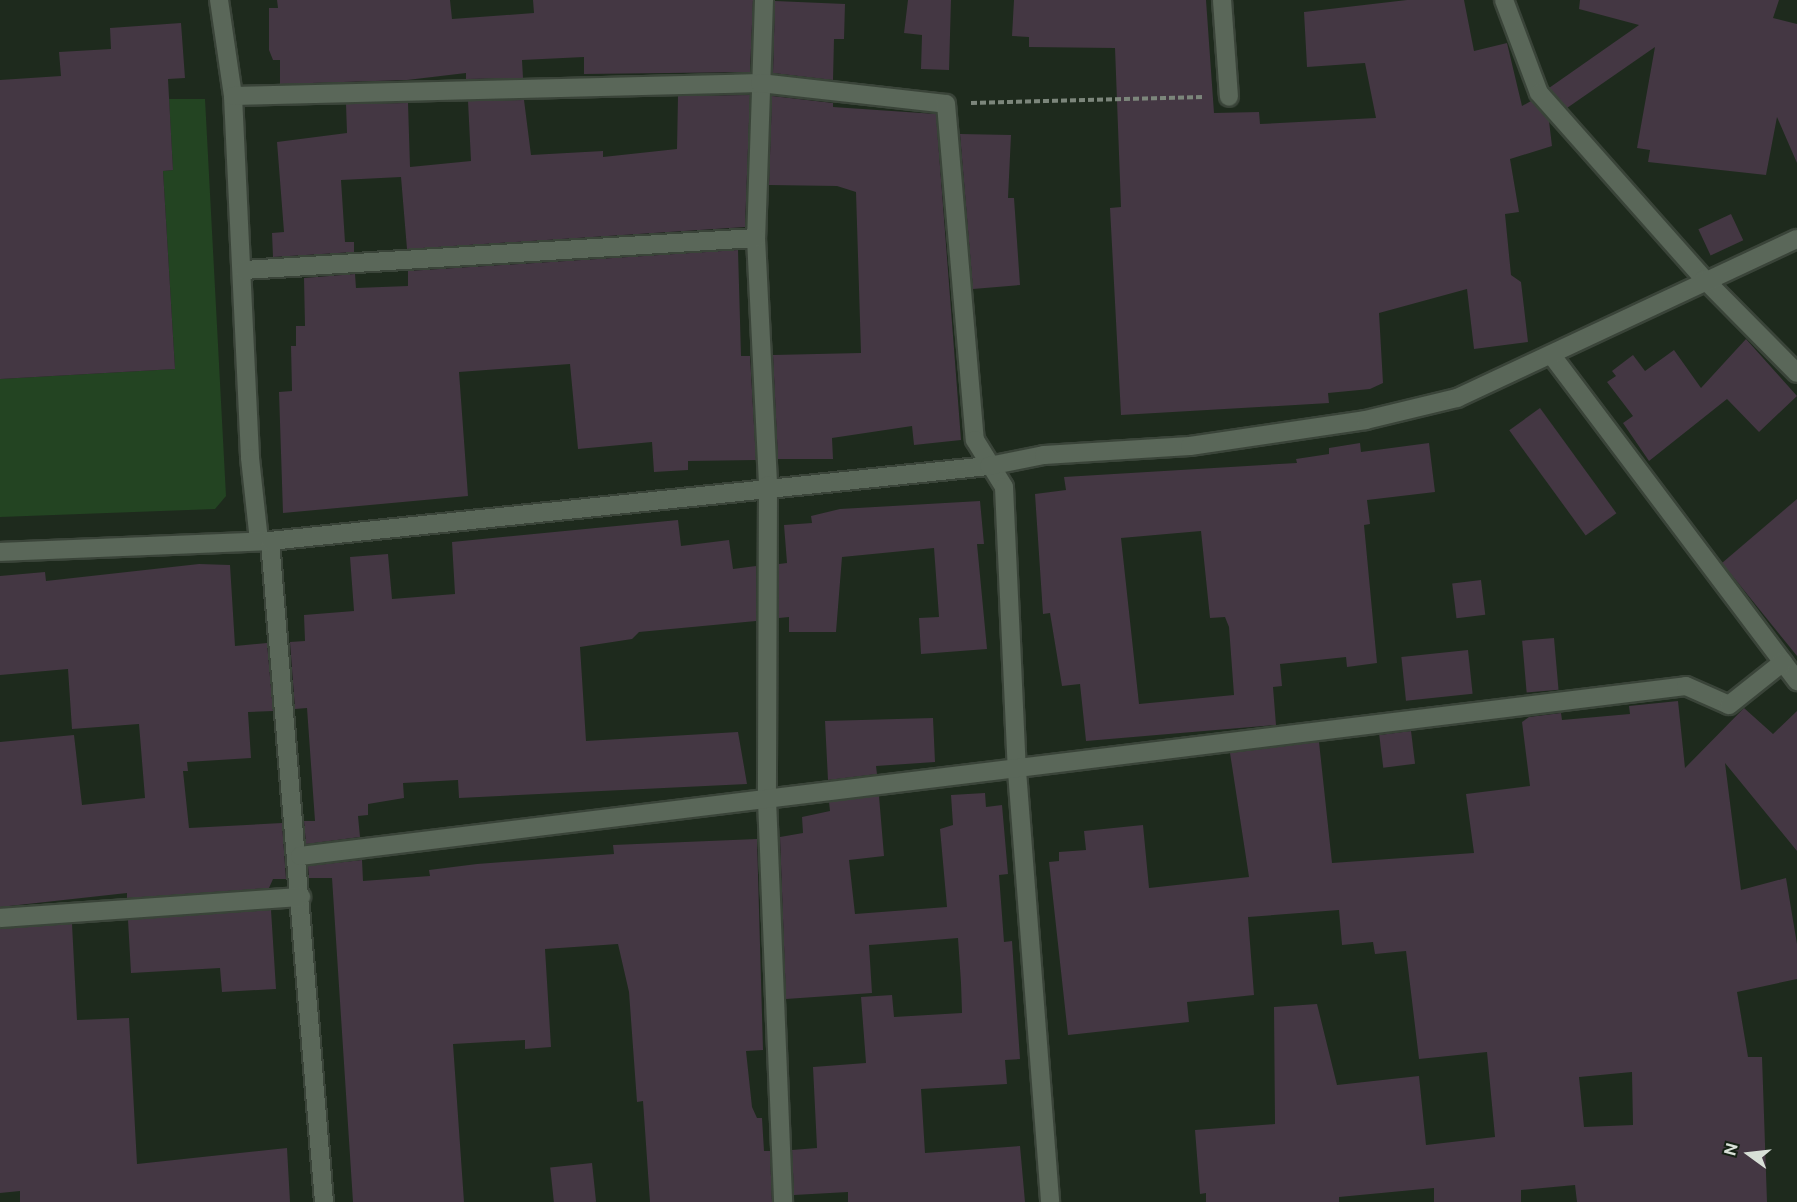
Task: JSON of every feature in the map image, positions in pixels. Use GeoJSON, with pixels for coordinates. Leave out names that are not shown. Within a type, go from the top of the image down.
{"type":"FeatureCollection","features":[{"type":"Feature","properties":{"kind":"street"},"geometry":{"type":"LineString","coordinates":[[219,0],[233,96],[244,270],[250,458],[265,541],[300,856],[301,897],[324,1202]]}},
{"type":"Feature","properties":{"kind":"street"},"geometry":{"type":"LineString","coordinates":[[764,0],[756,238],[768,485],[767,800],[783,1202]]}},
{"type":"Feature","properties":{"kind":"street"},"geometry":{"type":"LineString","coordinates":[[1222,0],[1229,97]]}},
{"type":"Feature","properties":{"kind":"street"},"geometry":{"type":"LineString","coordinates":[[1504,0],[1539,93],[1704,279],[1797,374]]}},
{"type":"Feature","properties":{"kind":"street"},"geometry":{"type":"LineString","coordinates":[[233,96],[760,83],[946,104],[975,440],[1004,487],[1017,771],[1050,1202]]}},
{"type":"Feature","properties":{"kind":"street"},"geometry":{"type":"LineString","coordinates":[[244,270],[756,238]]}},
{"type":"Feature","properties":{"kind":"street"},"geometry":{"type":"LineString","coordinates":[[0,552],[265,541],[768,485],[989,466],[1044,455],[1190,446],[1366,420],[1457,398],[1553,357],[1704,279],[1797,239]]}},
{"type":"Feature","properties":{"kind":"street"},"geometry":{"type":"LineString","coordinates":[[1553,357],[1797,681]]}},
{"type":"Feature","properties":{"kind":"street"},"geometry":{"type":"LineString","coordinates":[[300,856],[1017,771],[1686,686],[1729,705],[1783,662]]}},
{"type":"Feature","properties":{"kind":"street"},"geometry":{"type":"LineString","coordinates":[[0,918],[301,897]]}},
{"type":"Feature","properties":{"kind":"path"},"geometry":{"type":"LineString","coordinates":[[946,104],[1229,97]]}},
{"type":"Feature","properties":{"kind":"green space"},"geometry":{"type":"Polygon","coordinates":[[[169,99],[205,99],[226,496],[215,509],[0,517],[0,379],[175,369],[163,171],[173,170],[169,99]]]}},
{"type":"Feature","properties":{"kind":"building"},"geometry":{"type":"Polygon","coordinates":[[[277,0],[450,0],[452,19],[534,13],[533,0],[753,0],[750,72],[584,74],[584,57],[522,60],[523,78],[466,79],[466,73],[407,80],[280,84],[280,60],[273,60],[269,50],[269,8],[278,8],[277,0]]]}},
{"type":"Feature","properties":{"kind":"building"},"geometry":{"type":"Polygon","coordinates":[[[908,0],[951,0],[949,70],[921,69],[922,35],[904,33],[908,0]]]}},
{"type":"Feature","properties":{"kind":"building"},"geometry":{"type":"Polygon","coordinates":[[[1014,0],[1206,0],[1214,113],[1259,112],[1260,124],[1376,118],[1365,63],[1307,67],[1304,12],[1407,0],[1464,0],[1474,51],[1507,43],[1522,106],[1531,101],[1549,121],[1552,146],[1510,159],[1519,212],[1505,214],[1511,275],[1521,282],[1528,342],[1474,349],[1467,289],[1379,313],[1383,383],[1370,389],[1328,393],[1329,403],[1121,415],[1110,208],[1121,207],[1115,48],[1029,47],[1029,37],[1012,36],[1014,0]]]}},
{"type":"Feature","properties":{"kind":"building"},"geometry":{"type":"Polygon","coordinates":[[[1580,0],[1779,0],[1773,18],[1797,24],[1797,163],[1777,117],[1766,175],[1648,162],[1650,150],[1637,148],[1655,47],[1567,108],[1549,88],[1639,25],[1579,9],[1580,0]]]}},
{"type":"Feature","properties":{"kind":"building"},"geometry":{"type":"Polygon","coordinates":[[[775,1],[845,4],[844,39],[834,39],[833,80],[773,73],[775,1]]]}},
{"type":"Feature","properties":{"kind":"building"},"geometry":{"type":"Polygon","coordinates":[[[181,23],[185,78],[168,79],[173,170],[163,171],[175,369],[0,379],[0,80],[61,76],[59,52],[111,49],[110,28],[181,23]]]}},
{"type":"Feature","properties":{"kind":"building"},"geometry":{"type":"Polygon","coordinates":[[[750,95],[745,227],[407,249],[401,177],[341,180],[345,242],[354,242],[354,252],[273,257],[272,233],[284,232],[277,142],[347,133],[346,104],[408,103],[410,167],[471,161],[468,101],[524,100],[531,155],[603,151],[603,157],[677,149],[678,96],[750,95]]]}},
{"type":"Feature","properties":{"kind":"building"},"geometry":{"type":"Polygon","coordinates":[[[772,96],[833,103],[833,107],[936,114],[961,440],[914,445],[912,426],[832,438],[833,459],[778,459],[773,355],[861,353],[856,192],[837,186],[769,185],[772,96]]]}},
{"type":"Feature","properties":{"kind":"building"},"geometry":{"type":"Polygon","coordinates":[[[960,134],[1011,135],[1008,198],[1014,198],[1020,285],[973,289],[960,134]]]}},
{"type":"Feature","properties":{"kind":"building"},"geometry":{"type":"Polygon","coordinates":[[[1731,214],[1743,240],[1711,255],[1698,229],[1731,214]]]}},
{"type":"Feature","properties":{"kind":"building"},"geometry":{"type":"Polygon","coordinates":[[[738,250],[741,356],[750,356],[756,460],[688,461],[688,470],[654,472],[652,442],[578,449],[570,364],[459,372],[468,496],[283,513],[279,392],[292,391],[291,346],[296,346],[296,326],[305,326],[304,278],[355,274],[356,288],[408,286],[408,271],[738,250]]]}},
{"type":"Feature","properties":{"kind":"building"},"geometry":{"type":"Polygon","coordinates":[[[1746,339],[1797,396],[1759,432],[1727,399],[1649,461],[1623,423],[1633,416],[1607,382],[1616,376],[1612,371],[1633,355],[1645,371],[1674,350],[1701,388],[1746,339]]]}},
{"type":"Feature","properties":{"kind":"building"},"geometry":{"type":"Polygon","coordinates":[[[1540,408],[1616,513],[1586,536],[1509,430],[1540,408]]]}},
{"type":"Feature","properties":{"kind":"building"},"geometry":{"type":"Polygon","coordinates":[[[1360,443],[1361,452],[1429,443],[1435,492],[1367,500],[1370,524],[1364,525],[1377,663],[1347,667],[1346,657],[1280,664],[1282,686],[1273,687],[1276,725],[1086,741],[1080,684],[1062,686],[1050,613],[1043,614],[1035,494],[1066,490],[1064,477],[1297,463],[1296,459],[1329,454],[1329,448],[1360,443]],[[1201,531],[1121,538],[1139,704],[1234,695],[1229,627],[1225,617],[1210,618],[1201,531]]]}},
{"type":"Feature","properties":{"kind":"building"},"geometry":{"type":"Polygon","coordinates":[[[1797,499],[1797,656],[1722,563],[1797,499]]]}},
{"type":"Feature","properties":{"kind":"building"},"geometry":{"type":"Polygon","coordinates":[[[980,501],[984,544],[977,544],[987,649],[921,654],[919,618],[939,617],[934,548],[842,557],[836,632],[789,632],[789,617],[779,618],[779,564],[787,563],[784,525],[812,523],[811,516],[840,509],[980,501]]]}},
{"type":"Feature","properties":{"kind":"building"},"geometry":{"type":"Polygon","coordinates":[[[678,520],[681,546],[729,540],[733,569],[756,566],[756,621],[639,632],[632,639],[580,647],[586,741],[738,732],[747,784],[459,798],[458,780],[403,783],[404,798],[368,804],[368,815],[358,816],[360,837],[306,844],[304,821],[315,821],[307,708],[295,709],[290,642],[305,641],[304,615],[354,611],[350,557],[388,554],[392,599],[455,594],[452,542],[678,520]]]}},
{"type":"Feature","properties":{"kind":"building"},"geometry":{"type":"Polygon","coordinates":[[[199,564],[230,565],[235,646],[267,643],[273,711],[248,712],[251,758],[187,762],[188,771],[183,771],[189,828],[282,823],[286,879],[273,879],[269,888],[127,898],[127,893],[0,907],[0,742],[74,735],[82,805],[145,798],[139,724],[72,729],[68,669],[0,675],[0,576],[45,572],[46,581],[199,564]]]}},
{"type":"Feature","properties":{"kind":"building"},"geometry":{"type":"Polygon","coordinates":[[[1481,580],[1485,615],[1456,618],[1452,584],[1481,580]]]}},
{"type":"Feature","properties":{"kind":"building"},"geometry":{"type":"Polygon","coordinates":[[[1554,638],[1559,690],[1527,693],[1522,641],[1554,638]]]}},
{"type":"Feature","properties":{"kind":"building"},"geometry":{"type":"Polygon","coordinates":[[[1468,650],[1473,694],[1406,701],[1401,657],[1468,650]]]}},
{"type":"Feature","properties":{"kind":"building"},"geometry":{"type":"Polygon","coordinates":[[[1678,701],[1685,768],[1744,708],[1773,734],[1797,711],[1797,851],[1725,763],[1741,890],[1786,878],[1797,944],[1797,979],[1737,992],[1748,1057],[1762,1057],[1767,1202],[1577,1202],[1575,1185],[1521,1190],[1521,1202],[1434,1202],[1434,1188],[1339,1197],[1339,1202],[1206,1202],[1206,1193],[1200,1194],[1195,1130],[1275,1124],[1274,1007],[1317,1004],[1337,1085],[1419,1076],[1426,1145],[1495,1137],[1487,1052],[1419,1059],[1406,951],[1375,954],[1373,942],[1342,945],[1339,910],[1248,917],[1254,995],[1187,1002],[1189,1022],[1068,1035],[1049,862],[1059,861],[1059,852],[1086,850],[1084,831],[1143,825],[1149,888],[1249,877],[1230,753],[1319,742],[1332,863],[1474,853],[1466,794],[1530,786],[1522,722],[1529,717],[1561,713],[1562,720],[1630,714],[1629,706],[1678,701]],[[1632,1072],[1579,1077],[1584,1127],[1633,1125],[1632,1072]]]}},
{"type":"Feature","properties":{"kind":"building"},"geometry":{"type":"Polygon","coordinates":[[[933,718],[935,762],[876,766],[877,774],[828,780],[825,721],[933,718]]]}},
{"type":"Feature","properties":{"kind":"building"},"geometry":{"type":"Polygon","coordinates":[[[1411,731],[1415,764],[1383,768],[1379,735],[1411,731]]]}},
{"type":"Feature","properties":{"kind":"building"},"geometry":{"type":"Polygon","coordinates":[[[985,793],[986,807],[1002,805],[1008,874],[999,875],[1004,942],[1012,941],[1020,1059],[1005,1060],[1007,1084],[921,1089],[925,1153],[1020,1146],[1025,1202],[848,1202],[848,1192],[794,1195],[792,1150],[817,1148],[813,1067],[866,1063],[861,997],[892,995],[894,1017],[962,1013],[961,983],[958,938],[869,945],[872,993],[786,999],[780,837],[803,833],[802,817],[830,811],[829,802],[879,796],[884,856],[849,860],[855,914],[947,907],[940,829],[953,825],[951,795],[985,793]]]}},
{"type":"Feature","properties":{"kind":"building"},"geometry":{"type":"Polygon","coordinates":[[[757,839],[763,1050],[746,1051],[752,1107],[757,1118],[762,1118],[764,1151],[770,1151],[772,1202],[650,1202],[643,1101],[637,1102],[629,992],[618,944],[545,949],[551,1047],[525,1049],[525,1040],[453,1044],[464,1202],[353,1202],[332,878],[309,878],[308,866],[362,860],[363,881],[430,876],[429,870],[477,864],[614,854],[613,845],[757,839]]]}},
{"type":"Feature","properties":{"kind":"building"},"geometry":{"type":"Polygon","coordinates":[[[271,910],[276,989],[222,992],[220,968],[131,973],[128,920],[271,910]]]}},
{"type":"Feature","properties":{"kind":"building"},"geometry":{"type":"Polygon","coordinates":[[[72,924],[77,1020],[129,1018],[137,1164],[287,1148],[290,1202],[20,1202],[20,1191],[0,1193],[0,929],[72,924]]]}},
{"type":"Feature","properties":{"kind":"building"},"geometry":{"type":"Polygon","coordinates":[[[592,1163],[596,1202],[554,1202],[550,1167],[592,1163]]]}}]}
